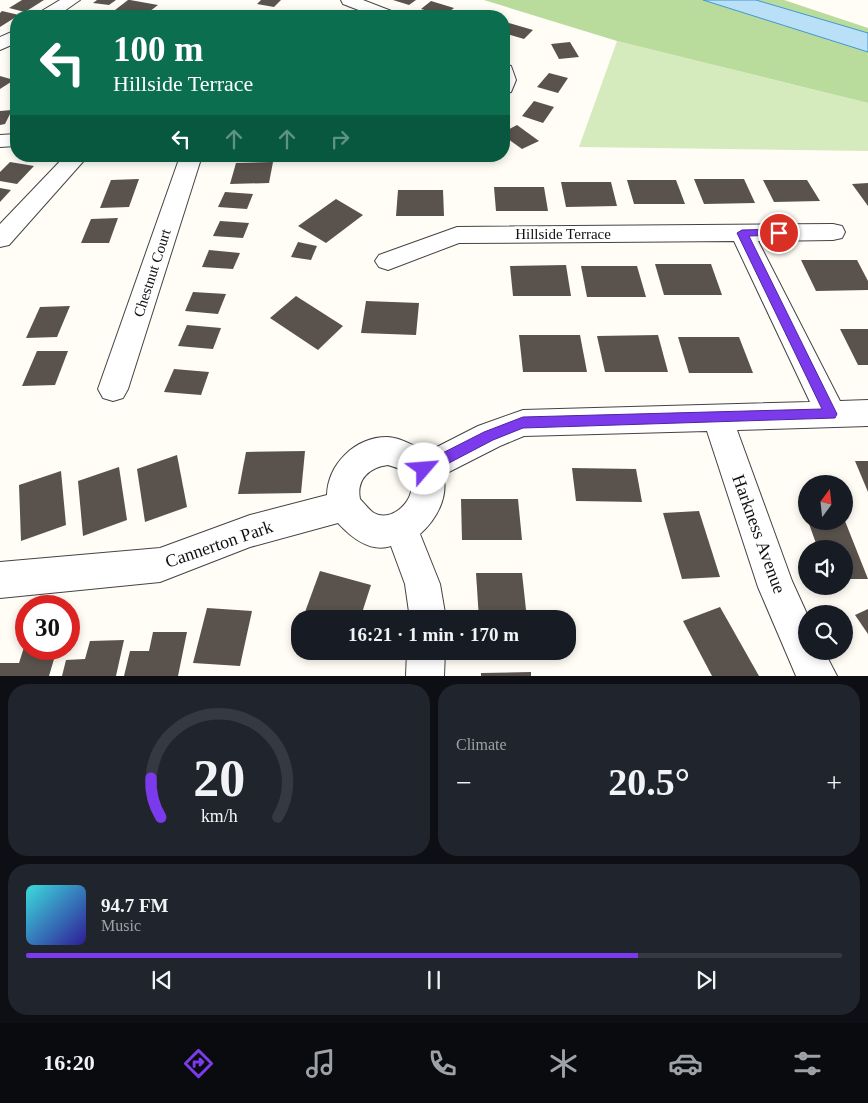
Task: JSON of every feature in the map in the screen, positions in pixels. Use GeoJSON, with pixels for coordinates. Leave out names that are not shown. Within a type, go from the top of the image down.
{"type":"FeatureCollection","features":[{"type":"Feature","properties":{"kind":"street"},"geometry":{"type":"LineString","coordinates":[[57,10],[72,0]]}},
{"type":"Feature","properties":{"kind":"street"},"geometry":{"type":"LineString","coordinates":[[349,0],[373,10]]}},
{"type":"Feature","properties":{"kind":"street"},"geometry":{"type":"LineString","coordinates":[[0,239],[71,162]]}},
{"type":"Feature","properties":{"kind":"street","name":"Chestnut Court"},"geometry":{"type":"LineString","coordinates":[[113,389],[189,162]]}},
{"type":"Feature","properties":{"kind":"street","name":"Hillside Terrace"},"geometry":{"type":"LineString","coordinates":[[388,261],[457,235],[833,232]]}},
{"type":"Feature","properties":{"kind":"street"},"geometry":{"type":"LineString","coordinates":[[742,233],[830,414]]}},
{"type":"Feature","properties":{"kind":"street"},"geometry":{"type":"LineString","coordinates":[[424,469],[489,436],[523,423],[868,413]]}},
{"type":"Feature","properties":{"kind":"street","name":"Harkness Avenue"},"geometry":{"type":"LineString","coordinates":[[718,418],[776,587],[811,666],[818,676]]}},
{"type":"Feature","properties":{"kind":"street"},"geometry":{"type":"LineString","coordinates":[[389,450],[403,453],[415,460],[424,469],[428,482],[428,496],[424,510],[413,521],[400,528],[386,531],[373,530],[351,516],[345,506],[343,493],[345,479],[352,467],[362,458],[375,452],[389,450]]}},
{"type":"Feature","properties":{"kind":"street","name":"Cannerton Park"},"geometry":{"type":"LineString","coordinates":[[0,580],[160,565],[250,531],[345,506]]}},
{"type":"Feature","properties":{"kind":"street"},"geometry":{"type":"LineString","coordinates":[[400,528],[412,555],[428,610]]}},
{"type":"Feature","properties":{"kind":"street"},"geometry":{"type":"LineString","coordinates":[[425,676],[426,660]]}},
{"type":"Feature","properties":{"kind":"green space"},"geometry":{"type":"Polygon","coordinates":[[[484,0],[703,0],[868,52],[868,103],[617,41],[484,0]]]}},
{"type":"Feature","properties":{"kind":"green space"},"geometry":{"type":"Polygon","coordinates":[[[756,0],[784,0],[868,28],[868,33],[756,0]]]}},
{"type":"Feature","properties":{"kind":"green space"},"geometry":{"type":"Polygon","coordinates":[[[617,41],[868,103],[868,151],[579,147],[617,41]]]}},
{"type":"Feature","properties":{"kind":"water"},"geometry":{"type":"Polygon","coordinates":[[[703,0],[756,0],[868,33],[868,52],[703,0]]]}},
{"type":"Feature","properties":{"kind":"building"},"geometry":{"type":"Polygon","coordinates":[[[22,0],[44,0],[28,10],[9,8],[22,0]]]}},
{"type":"Feature","properties":{"kind":"building"},"geometry":{"type":"Polygon","coordinates":[[[97,0],[116,0],[109,5],[93,3],[97,0]]]}},
{"type":"Feature","properties":{"kind":"building"},"geometry":{"type":"Polygon","coordinates":[[[128,0],[158,5],[152,10],[115,10],[128,0]]]}},
{"type":"Feature","properties":{"kind":"building"},"geometry":{"type":"Polygon","coordinates":[[[261,0],[281,0],[274,7],[257,4],[261,0]]]}},
{"type":"Feature","properties":{"kind":"building"},"geometry":{"type":"Polygon","coordinates":[[[393,0],[416,0],[409,5],[393,0]]]}},
{"type":"Feature","properties":{"kind":"building"},"geometry":{"type":"Polygon","coordinates":[[[431,1],[454,8],[452,10],[421,9],[431,1]]]}},
{"type":"Feature","properties":{"kind":"building"},"geometry":{"type":"Polygon","coordinates":[[[2,11],[10,13],[10,21],[0,27],[0,13],[2,11]]]}},
{"type":"Feature","properties":{"kind":"building"},"geometry":{"type":"Polygon","coordinates":[[[510,23],[533,30],[524,39],[510,35],[510,23]]]}},
{"type":"Feature","properties":{"kind":"building"},"geometry":{"type":"Polygon","coordinates":[[[570,42],[579,57],[559,59],[551,44],[570,42]]]}},
{"type":"Feature","properties":{"kind":"building"},"geometry":{"type":"Polygon","coordinates":[[[549,73],[568,78],[558,93],[537,87],[549,73]]]}},
{"type":"Feature","properties":{"kind":"building"},"geometry":{"type":"Polygon","coordinates":[[[0,76],[10,79],[10,83],[0,89],[0,76]]]}},
{"type":"Feature","properties":{"kind":"building"},"geometry":{"type":"Polygon","coordinates":[[[534,101],[554,107],[543,123],[522,116],[534,101]]]}},
{"type":"Feature","properties":{"kind":"building"},"geometry":{"type":"Polygon","coordinates":[[[10,110],[5,124],[0,125],[0,111],[10,110]]]}},
{"type":"Feature","properties":{"kind":"building"},"geometry":{"type":"Polygon","coordinates":[[[517,125],[539,141],[522,149],[510,140],[510,129],[517,125]]]}},
{"type":"Feature","properties":{"kind":"building"},"geometry":{"type":"Polygon","coordinates":[[[10,162],[34,166],[17,184],[0,181],[0,172],[10,162]]]}},
{"type":"Feature","properties":{"kind":"building"},"geometry":{"type":"Polygon","coordinates":[[[273,162],[269,183],[230,184],[236,163],[273,162]]]}},
{"type":"Feature","properties":{"kind":"building"},"geometry":{"type":"Polygon","coordinates":[[[139,179],[129,207],[100,208],[111,180],[139,179]]]}},
{"type":"Feature","properties":{"kind":"building"},"geometry":{"type":"Polygon","coordinates":[[[694,179],[744,179],[755,203],[704,204],[694,179]]]}},
{"type":"Feature","properties":{"kind":"building"},"geometry":{"type":"Polygon","coordinates":[[[627,180],[676,180],[685,204],[634,204],[627,180]]]}},
{"type":"Feature","properties":{"kind":"building"},"geometry":{"type":"Polygon","coordinates":[[[763,180],[807,180],[820,201],[774,202],[763,180]]]}},
{"type":"Feature","properties":{"kind":"building"},"geometry":{"type":"Polygon","coordinates":[[[561,182],[611,182],[617,206],[566,207],[561,182]]]}},
{"type":"Feature","properties":{"kind":"building"},"geometry":{"type":"Polygon","coordinates":[[[868,183],[868,206],[852,184],[868,183]]]}},
{"type":"Feature","properties":{"kind":"building"},"geometry":{"type":"Polygon","coordinates":[[[494,187],[544,187],[548,211],[496,211],[494,187]]]}},
{"type":"Feature","properties":{"kind":"building"},"geometry":{"type":"Polygon","coordinates":[[[0,188],[11,190],[0,202],[0,188]]]}},
{"type":"Feature","properties":{"kind":"building"},"geometry":{"type":"Polygon","coordinates":[[[398,190],[443,190],[444,216],[396,216],[398,190]]]}},
{"type":"Feature","properties":{"kind":"building"},"geometry":{"type":"Polygon","coordinates":[[[225,192],[253,194],[247,209],[218,207],[225,192]]]}},
{"type":"Feature","properties":{"kind":"building"},"geometry":{"type":"Polygon","coordinates":[[[336,199],[363,215],[326,243],[298,226],[336,199]]]}},
{"type":"Feature","properties":{"kind":"building"},"geometry":{"type":"Polygon","coordinates":[[[118,218],[109,243],[81,243],[91,219],[118,218]]]}},
{"type":"Feature","properties":{"kind":"building"},"geometry":{"type":"Polygon","coordinates":[[[220,221],[249,223],[243,238],[213,236],[220,221]]]}},
{"type":"Feature","properties":{"kind":"building"},"geometry":{"type":"Polygon","coordinates":[[[298,242],[317,246],[311,260],[291,257],[298,242]]]}},
{"type":"Feature","properties":{"kind":"building"},"geometry":{"type":"Polygon","coordinates":[[[209,250],[240,253],[233,269],[202,267],[209,250]]]}},
{"type":"Feature","properties":{"kind":"building"},"geometry":{"type":"Polygon","coordinates":[[[801,260],[857,260],[868,281],[868,290],[816,291],[801,260]]]}},
{"type":"Feature","properties":{"kind":"building"},"geometry":{"type":"Polygon","coordinates":[[[655,264],[711,264],[722,295],[664,295],[655,264]]]}},
{"type":"Feature","properties":{"kind":"building"},"geometry":{"type":"Polygon","coordinates":[[[566,265],[571,296],[513,296],[510,266],[566,265]]]}},
{"type":"Feature","properties":{"kind":"building"},"geometry":{"type":"Polygon","coordinates":[[[581,266],[637,266],[646,297],[587,297],[581,266]]]}},
{"type":"Feature","properties":{"kind":"building"},"geometry":{"type":"Polygon","coordinates":[[[193,292],[226,294],[218,314],[185,311],[193,292]]]}},
{"type":"Feature","properties":{"kind":"building"},"geometry":{"type":"Polygon","coordinates":[[[296,296],[343,326],[318,350],[270,318],[296,296]]]}},
{"type":"Feature","properties":{"kind":"building"},"geometry":{"type":"Polygon","coordinates":[[[366,301],[419,303],[416,335],[361,333],[366,301]]]}},
{"type":"Feature","properties":{"kind":"building"},"geometry":{"type":"Polygon","coordinates":[[[70,306],[57,337],[26,338],[40,307],[70,306]]]}},
{"type":"Feature","properties":{"kind":"building"},"geometry":{"type":"Polygon","coordinates":[[[187,325],[221,328],[213,349],[178,346],[187,325]]]}},
{"type":"Feature","properties":{"kind":"building"},"geometry":{"type":"Polygon","coordinates":[[[840,329],[868,329],[868,365],[858,365],[840,329]]]}},
{"type":"Feature","properties":{"kind":"building"},"geometry":{"type":"Polygon","coordinates":[[[519,335],[580,335],[587,372],[523,372],[519,335]]]}},
{"type":"Feature","properties":{"kind":"building"},"geometry":{"type":"Polygon","coordinates":[[[658,335],[668,372],[605,372],[597,336],[658,335]]]}},
{"type":"Feature","properties":{"kind":"building"},"geometry":{"type":"Polygon","coordinates":[[[678,337],[739,337],[753,373],[689,373],[678,337]]]}},
{"type":"Feature","properties":{"kind":"building"},"geometry":{"type":"Polygon","coordinates":[[[37,351],[68,351],[55,385],[22,386],[37,351]]]}},
{"type":"Feature","properties":{"kind":"building"},"geometry":{"type":"Polygon","coordinates":[[[174,369],[209,372],[201,395],[164,392],[174,369]]]}},
{"type":"Feature","properties":{"kind":"building"},"geometry":{"type":"Polygon","coordinates":[[[305,451],[301,493],[238,494],[246,452],[305,451]]]}},
{"type":"Feature","properties":{"kind":"building"},"geometry":{"type":"Polygon","coordinates":[[[177,455],[187,507],[145,522],[137,469],[177,455]]]}},
{"type":"Feature","properties":{"kind":"building"},"geometry":{"type":"Polygon","coordinates":[[[855,461],[868,461],[868,492],[855,461]]]}},
{"type":"Feature","properties":{"kind":"building"},"geometry":{"type":"Polygon","coordinates":[[[119,467],[127,520],[83,536],[78,481],[119,467]]]}},
{"type":"Feature","properties":{"kind":"building"},"geometry":{"type":"Polygon","coordinates":[[[572,468],[636,469],[642,502],[576,501],[572,468]]]}},
{"type":"Feature","properties":{"kind":"building"},"geometry":{"type":"Polygon","coordinates":[[[61,471],[66,525],[21,541],[19,485],[61,471]]]}},
{"type":"Feature","properties":{"kind":"building"},"geometry":{"type":"Polygon","coordinates":[[[461,499],[518,499],[522,540],[462,540],[461,499]]]}},
{"type":"Feature","properties":{"kind":"building"},"geometry":{"type":"Polygon","coordinates":[[[699,511],[720,577],[682,579],[663,513],[699,511]]]}},
{"type":"Feature","properties":{"kind":"building"},"geometry":{"type":"Polygon","coordinates":[[[811,530],[849,530],[853,540],[815,540],[811,530]]]}},
{"type":"Feature","properties":{"kind":"building"},"geometry":{"type":"Polygon","coordinates":[[[853,541],[868,579],[853,579],[853,541]]]}},
{"type":"Feature","properties":{"kind":"building"},"geometry":{"type":"Polygon","coordinates":[[[320,571],[371,585],[363,610],[306,610],[320,571]]]}},
{"type":"Feature","properties":{"kind":"building"},"geometry":{"type":"Polygon","coordinates":[[[476,573],[522,573],[526,610],[478,610],[476,573]]]}},
{"type":"Feature","properties":{"kind":"building"},"geometry":{"type":"Polygon","coordinates":[[[720,607],[759,676],[712,676],[683,621],[720,607]]]}},
{"type":"Feature","properties":{"kind":"building"},"geometry":{"type":"Polygon","coordinates":[[[207,608],[252,611],[240,666],[193,663],[207,608]]]}},
{"type":"Feature","properties":{"kind":"building"},"geometry":{"type":"Polygon","coordinates":[[[868,609],[868,634],[855,615],[868,609]]]}},
{"type":"Feature","properties":{"kind":"building"},"geometry":{"type":"Polygon","coordinates":[[[153,632],[187,632],[178,676],[124,676],[130,651],[149,651],[153,632]]]}},
{"type":"Feature","properties":{"kind":"building"},"geometry":{"type":"Polygon","coordinates":[[[124,640],[116,676],[62,676],[66,660],[85,659],[90,641],[124,640]]]}},
{"type":"Feature","properties":{"kind":"building"},"geometry":{"type":"Polygon","coordinates":[[[20,660],[54,660],[49,676],[0,676],[0,663],[19,663],[20,660]]]}},
{"type":"Feature","properties":{"kind":"building"},"geometry":{"type":"Polygon","coordinates":[[[531,672],[531,676],[481,676],[481,673],[531,672]]]}},
{"type":"Feature","properties":{"kind":"route"},"geometry":{"type":"LineString","coordinates":[[424,469],[489,436],[523,423],[830,414],[742,233],[779,233]]}}]}
